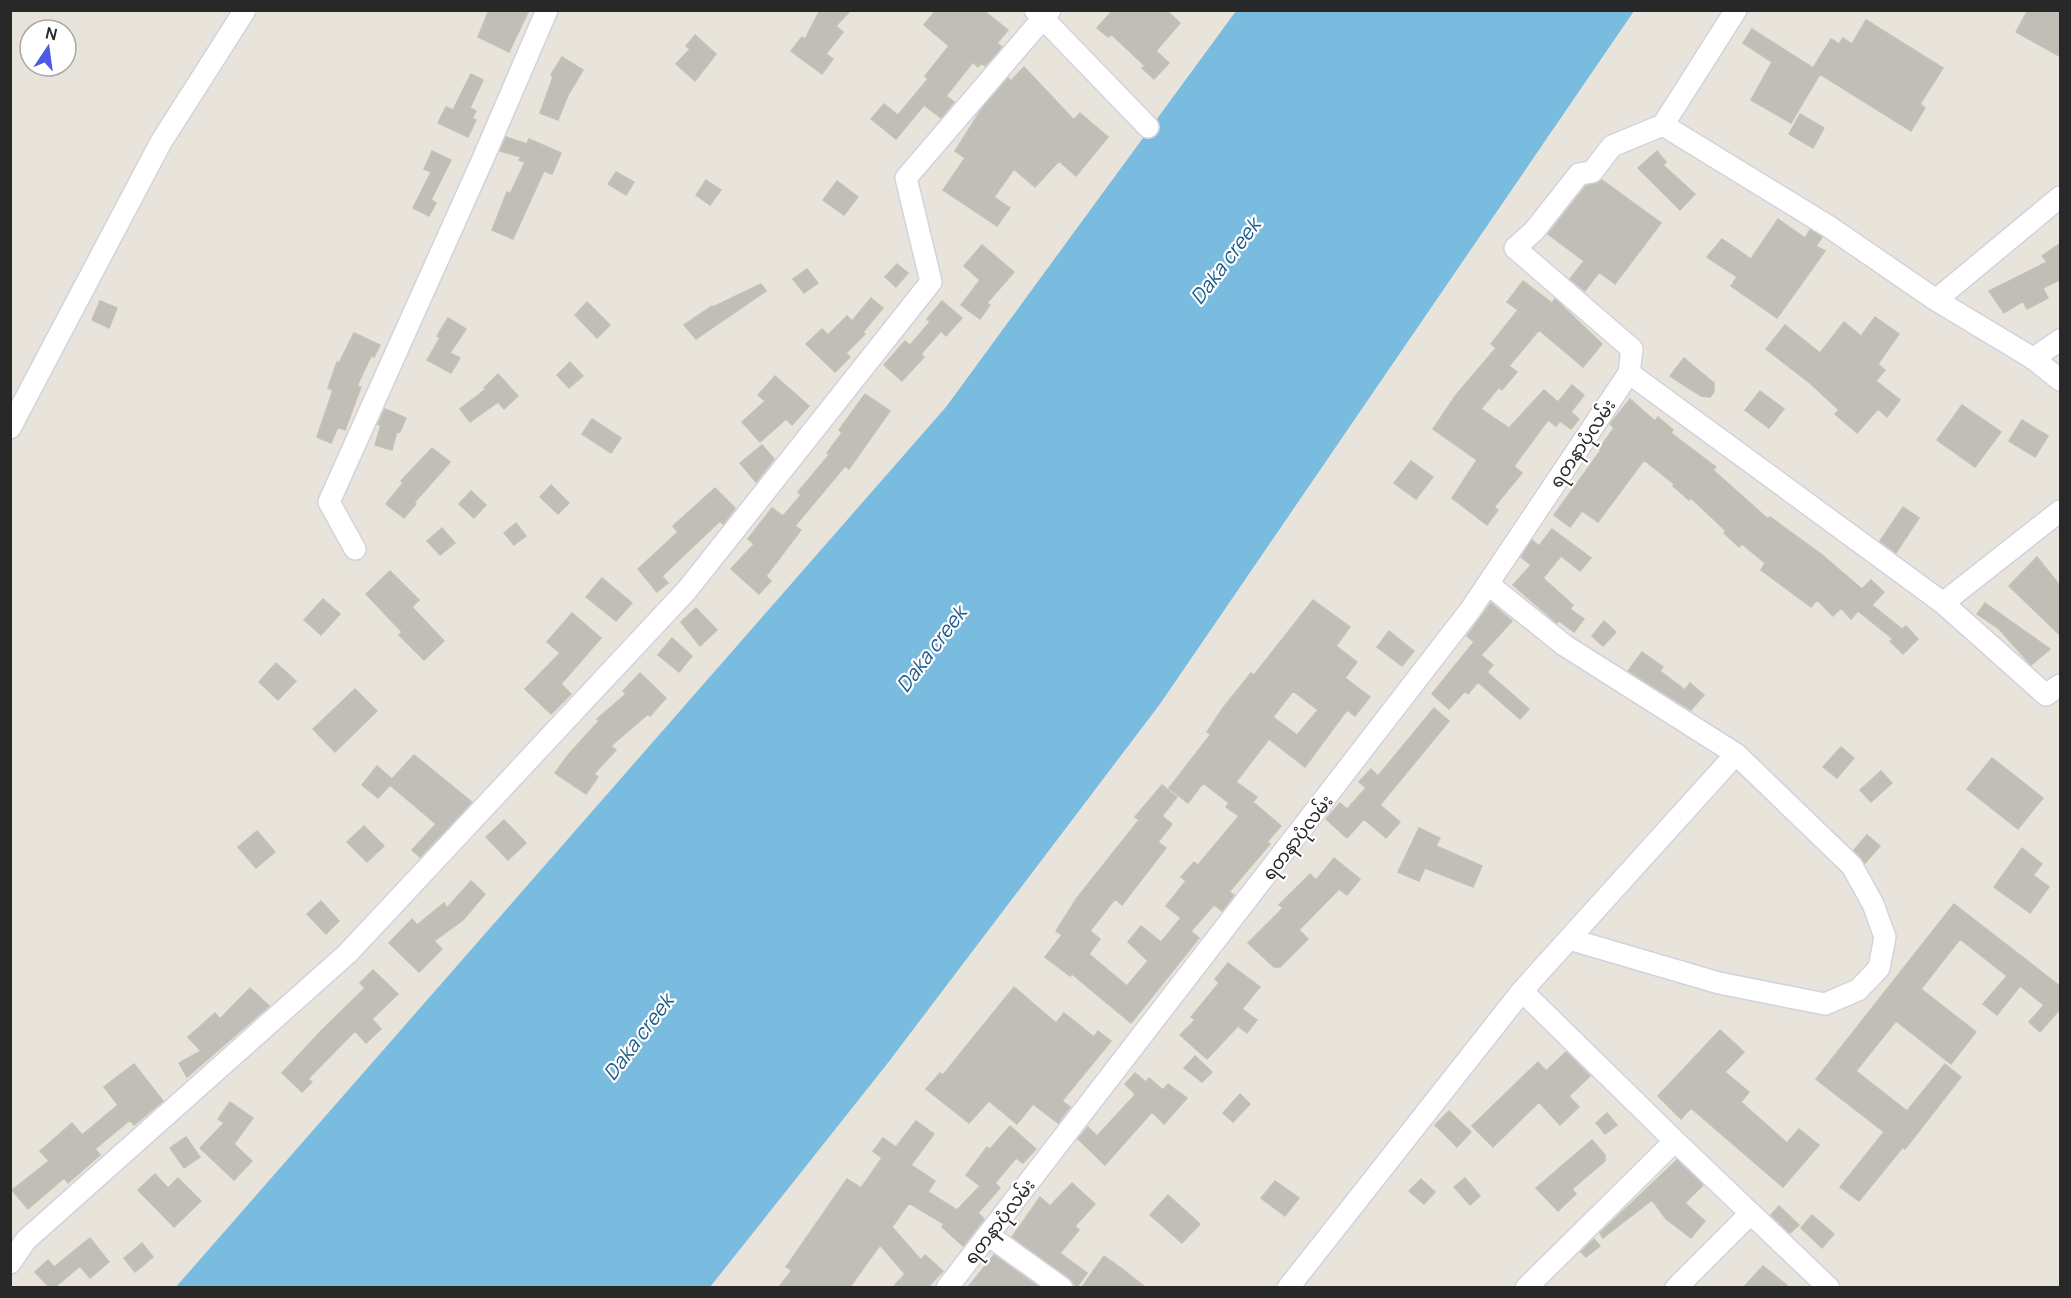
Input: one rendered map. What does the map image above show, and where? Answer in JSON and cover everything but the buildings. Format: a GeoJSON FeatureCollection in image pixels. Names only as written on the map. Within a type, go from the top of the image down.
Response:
{"type":"FeatureCollection","features":[{"type":"Feature","properties":{"kind":"street"},"geometry":{"type":"LineString","coordinates":[[10,428],[161,142],[245,10]]}},
{"type":"Feature","properties":{"kind":"street"},"geometry":{"type":"LineString","coordinates":[[355,549],[328,502],[482,162],[547,10]]}},
{"type":"Feature","properties":{"kind":"street"},"geometry":{"type":"LineString","coordinates":[[1736,10],[1663,125],[1612,146],[1592,172],[1579,174],[1534,231],[1515,248],[1632,349],[1629,373],[1942,603],[2046,695],[2061,685]]}},
{"type":"Feature","properties":{"kind":"street"},"geometry":{"type":"LineString","coordinates":[[10,1263],[26,1240],[348,953],[687,590],[931,282],[906,178],[1043,13],[1149,127]]}},
{"type":"Feature","properties":{"kind":"street"},"geometry":{"type":"LineString","coordinates":[[1663,125],[1828,226],[1936,300],[2033,358],[2061,380]]}},
{"type":"Feature","properties":{"kind":"street"},"geometry":{"type":"LineString","coordinates":[[1936,300],[2061,197]]}},
{"type":"Feature","properties":{"kind":"street"},"geometry":{"type":"LineString","coordinates":[[2033,358],[2061,340]]}},
{"type":"Feature","properties":{"kind":"street","name":"ရတနာပုံလမ်း"},"geometry":{"type":"LineString","coordinates":[[947,1287],[1340,781],[1488,584],[1629,373]]}},
{"type":"Feature","properties":{"kind":"street"},"geometry":{"type":"LineString","coordinates":[[1942,603],[2061,510]]}},
{"type":"Feature","properties":{"kind":"street"},"geometry":{"type":"LineString","coordinates":[[1488,584],[1564,645],[1736,753],[1852,866],[1874,904],[1885,937],[1879,968],[1858,990],[1825,1004],[1719,983],[1569,939]]}},
{"type":"Feature","properties":{"kind":"street"},"geometry":{"type":"LineString","coordinates":[[1287,1287],[1522,991],[1736,753]]}},
{"type":"Feature","properties":{"kind":"street"},"geometry":{"type":"LineString","coordinates":[[1522,991],[1674,1141],[1829,1287]]}},
{"type":"Feature","properties":{"kind":"street"},"geometry":{"type":"LineString","coordinates":[[1527,1287],[1674,1141]]}},
{"type":"Feature","properties":{"kind":"street"},"geometry":{"type":"LineString","coordinates":[[1676,1287],[1750,1214]]}},
{"type":"Feature","properties":{"kind":"street"},"geometry":{"type":"LineString","coordinates":[[988,1235],[1062,1287]]}},
{"type":"Feature","properties":{"kind":"water","name":"Daka creek"},"geometry":{"type":"Polygon","coordinates":[[[1236,11],[1634,11],[1160,704],[887,1064],[710,1287],[175,1288],[946,407],[1236,11]]]}}]}
